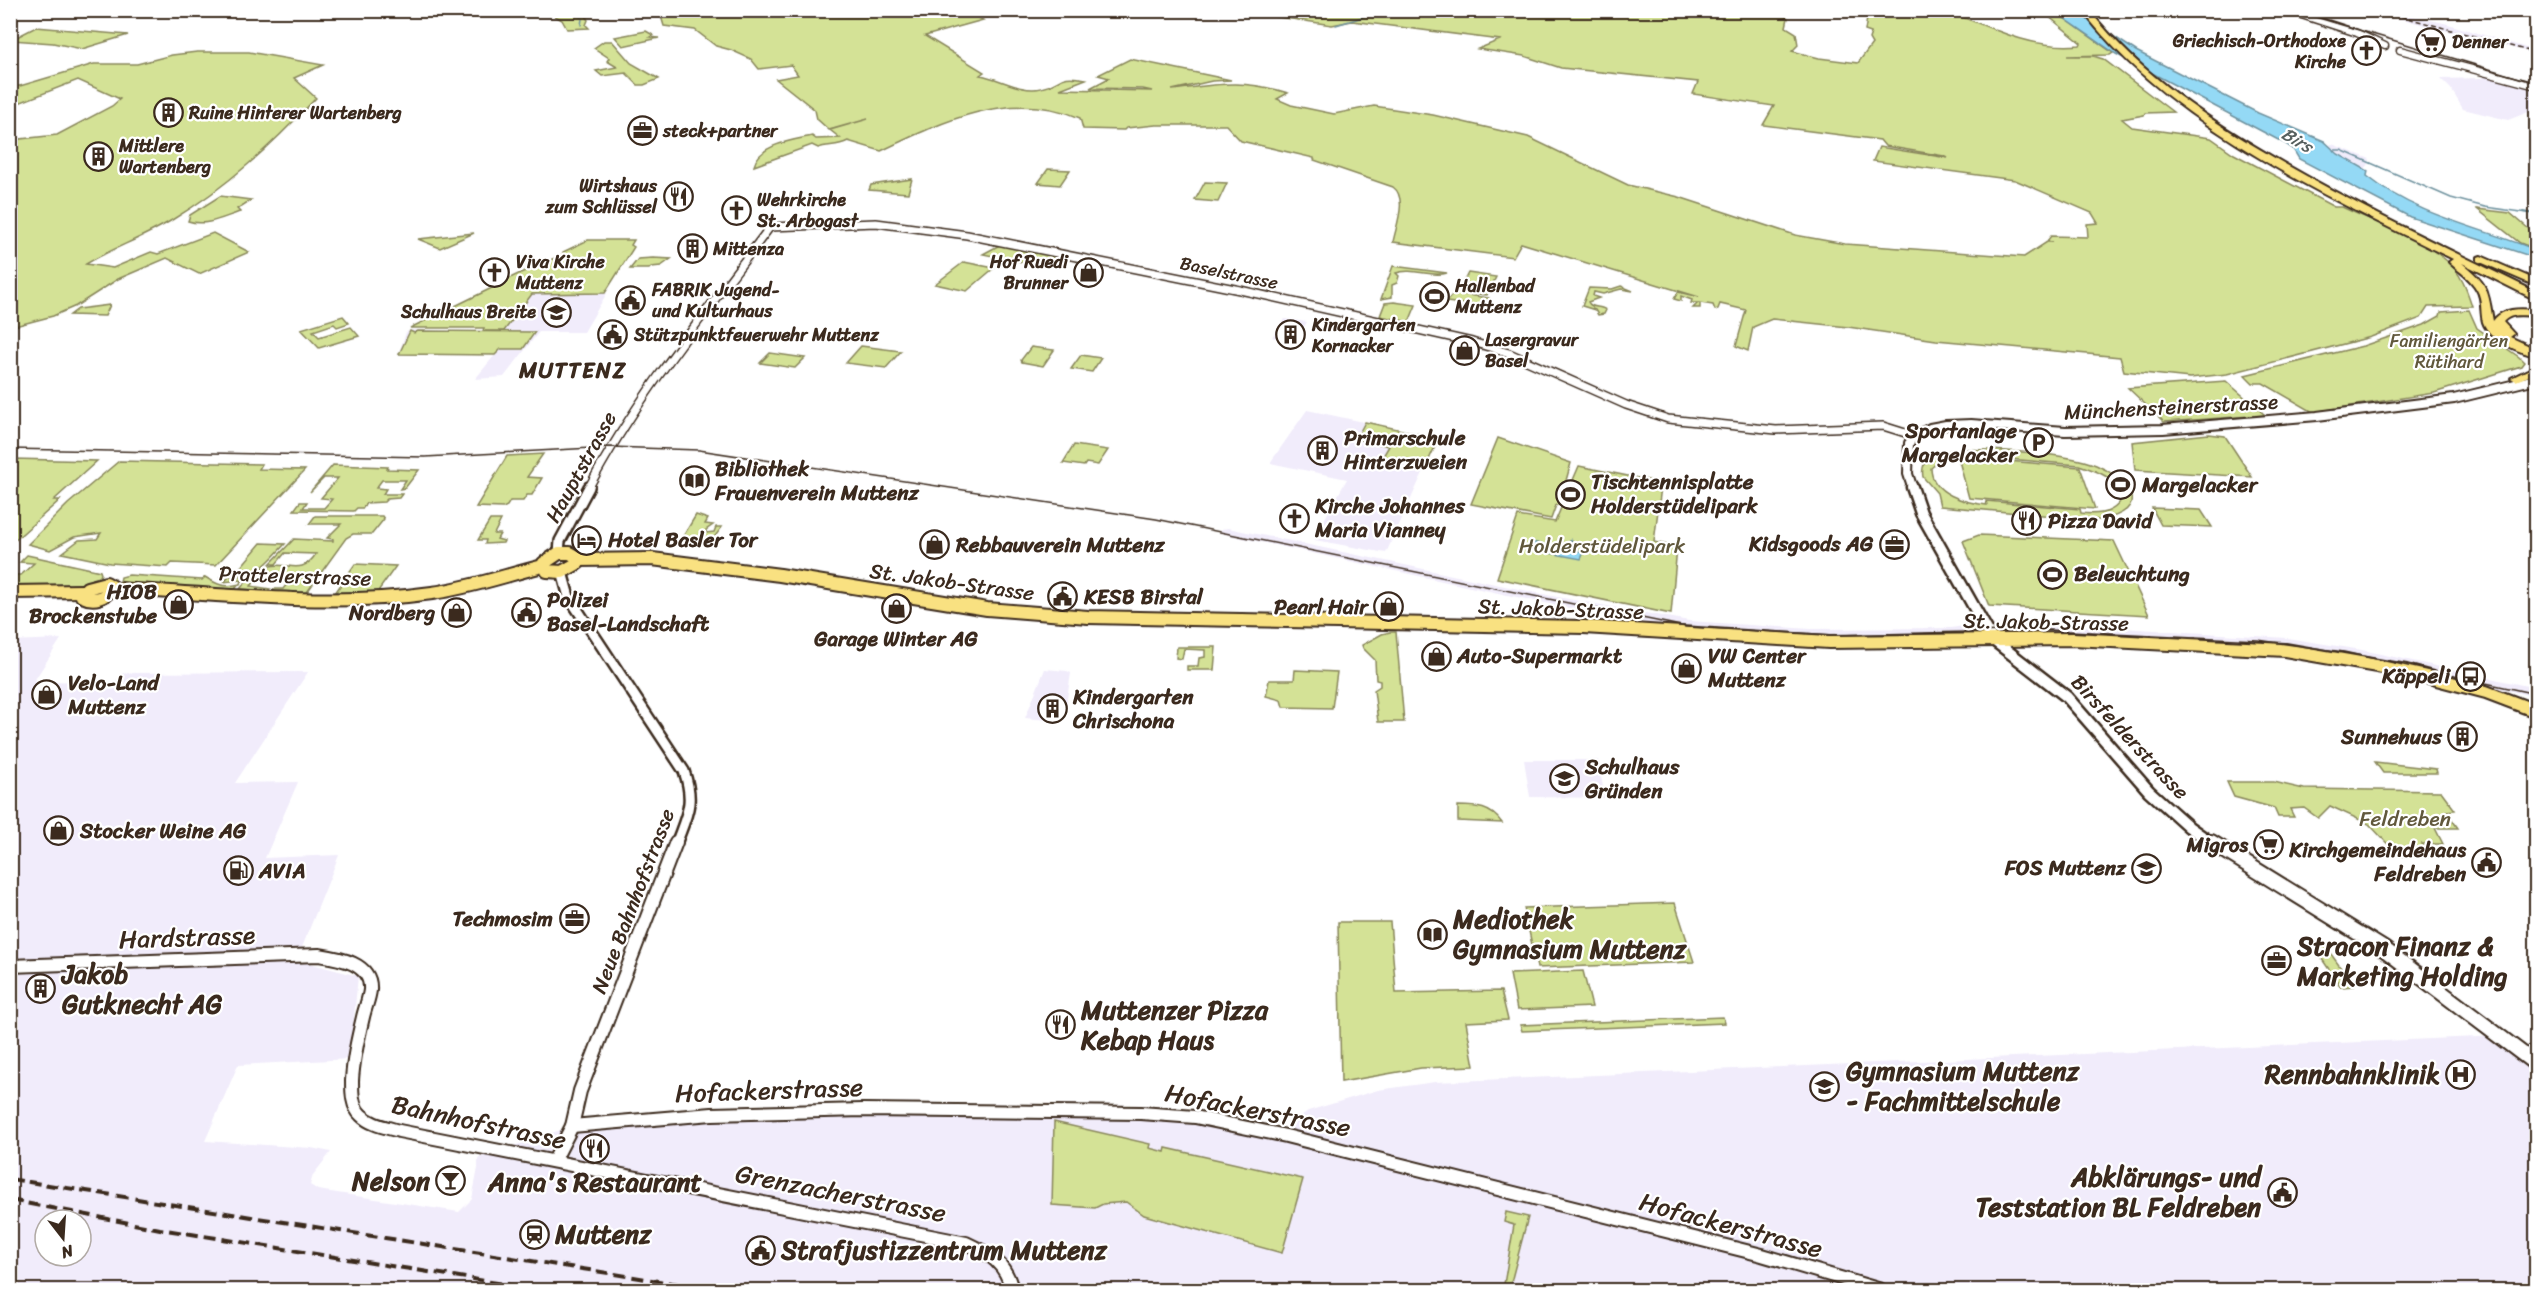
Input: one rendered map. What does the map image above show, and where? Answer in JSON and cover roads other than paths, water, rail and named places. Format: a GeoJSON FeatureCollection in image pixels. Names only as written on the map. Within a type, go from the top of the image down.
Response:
{"type":"FeatureCollection","features":[{"type":"Feature","properties":{"kind":"highway"},"geometry":{"type":"LineString","coordinates":[[2085,10],[2124,56],[2184,104],[2243,143],[2450,259],[2475,278],[2485,296],[2489,325],[2503,338],[2536,350]]}},
{"type":"Feature","properties":{"kind":"highway"},"geometry":{"type":"LineString","coordinates":[[2094,14],[2129,54],[2167,87],[2250,143],[2327,186],[2536,291]]}},
{"type":"Feature","properties":{"kind":"highway"},"geometry":{"type":"LineString","coordinates":[[2327,186],[2536,283]]}},
{"type":"Feature","properties":{"kind":"highway"},"geometry":{"type":"LineString","coordinates":[[2385,222],[2536,296]]}},
{"type":"Feature","properties":{"kind":"highway"},"geometry":{"type":"LineString","coordinates":[[2536,313],[2507,313],[2499,318],[2498,322],[2502,330],[2536,359]]}},
{"type":"Feature","properties":{"kind":"highway"},"geometry":{"type":"LineString","coordinates":[[2516,378],[2536,371]]}},
{"type":"Feature","properties":{"kind":"main road"},"geometry":{"type":"LineString","coordinates":[[2286,10],[2357,33],[2392,50],[2429,56],[2536,86]]}},
{"type":"Feature","properties":{"kind":"main road","name":"Münchensteinerstrasse"},"geometry":{"type":"LineString","coordinates":[[2429,402],[2516,378]]}},
{"type":"Feature","properties":{"kind":"main road","name":"Münchensteinerstrasse"},"geometry":{"type":"LineString","coordinates":[[1915,436],[1934,427],[1960,424],[2065,431],[2172,429],[2316,416],[2429,402],[2482,393],[2536,379]]}},
{"type":"Feature","properties":{"kind":"main road"},"geometry":{"type":"LineString","coordinates":[[1915,436],[1909,443],[1907,455],[1908,474],[1913,495],[1920,513],[1992,639]]}},
{"type":"Feature","properties":{"kind":"main road"},"geometry":{"type":"LineString","coordinates":[[543,566],[551,572],[562,572],[572,568],[579,560],[574,554],[560,553]]}},
{"type":"Feature","properties":{"kind":"main road","name":"Prattelerstrasse"},"geometry":{"type":"LineString","coordinates":[[10,592],[84,591],[84,598],[91,599],[104,596],[113,589],[351,600],[421,595],[457,589],[543,566],[550,557],[560,553]]}},
{"type":"Feature","properties":{"kind":"main road","name":"St. Jakob-Strasse"},"geometry":{"type":"LineString","coordinates":[[579,560],[612,558],[652,560],[780,575],[987,609],[1088,617],[1584,627],[1829,642],[2073,639],[2285,650],[2318,654],[2453,682],[2536,711]]}},
{"type":"Feature","properties":{"kind":"main road","name":"Birsfelderstrasse"},"geometry":{"type":"LineString","coordinates":[[1992,639],[2067,697],[2127,769],[2189,827],[2234,858],[2384,948],[2536,1064]]}},
{"type":"Feature","properties":{"kind":"street","name":"Baselstrasse"},"geometry":{"type":"LineString","coordinates":[[770,227],[859,223],[896,225],[967,235],[1240,290],[1425,330],[1495,348],[1626,405],[1668,419],[1776,430],[1883,426],[1915,436]]}},
{"type":"Feature","properties":{"kind":"street","name":"Hauptstrasse"},"geometry":{"type":"LineString","coordinates":[[560,553],[560,541],[614,440],[650,387],[770,227]]}},
{"type":"Feature","properties":{"kind":"street","name":"Neue Bahnhofstrasse"},"geometry":{"type":"LineString","coordinates":[[554,1161],[572,1126],[580,1091],[689,809],[691,791],[684,771],[574,606],[562,579],[562,572]]}},
{"type":"Feature","properties":{"kind":"street","name":"Hardstrasse"},"geometry":{"type":"LineString","coordinates":[[10,966],[319,955],[337,957],[363,967]]}},
{"type":"Feature","properties":{"kind":"street","name":"Bahnhofstrasse"},"geometry":{"type":"LineString","coordinates":[[363,967],[369,978],[370,989],[352,1078],[354,1102],[358,1112],[370,1121],[399,1131],[671,1183]]}},
{"type":"Feature","properties":{"kind":"street","name":"Hofackerstrasse"},"geometry":{"type":"LineString","coordinates":[[572,1126],[712,1114],[863,1110],[1141,1113],[1195,1118],[1298,1139],[1762,1256],[1881,1290]]}},
{"type":"Feature","properties":{"kind":"street","name":"Grenzacherstrasse"},"geometry":{"type":"LineString","coordinates":[[671,1183],[966,1243],[994,1255],[1010,1276],[1012,1290]]}},
{"type":"Feature","properties":{"kind":"water","name":"Birs"},"geometry":{"type":"Polygon","coordinates":[[[2054,11],[2075,11],[2136,51],[2258,113],[2324,141],[2338,154],[2368,171],[2367,176],[2386,190],[2406,201],[2427,211],[2536,250],[2536,258],[2410,217],[2299,159],[2293,149],[2284,143],[2116,54],[2054,11]]]}},
{"type":"Feature","properties":{"kind":"water"},"geometry":{"type":"Polygon","coordinates":[[[1531,542],[1584,552],[1581,559],[1528,549],[1531,542]]]}},
{"type":"Feature","properties":{"kind":"waterway"},"geometry":{"type":"LineString","coordinates":[[578,10],[576,14],[581,17]]}},
{"type":"Feature","properties":{"kind":"waterway"},"geometry":{"type":"LineString","coordinates":[[1336,25],[1386,10]]}},
{"type":"Feature","properties":{"kind":"waterway"},"geometry":{"type":"LineString","coordinates":[[1893,10],[1921,13]]}},
{"type":"Feature","properties":{"kind":"waterway"},"geometry":{"type":"LineString","coordinates":[[1933,15],[2060,13]]}},
{"type":"Feature","properties":{"kind":"waterway"},"geometry":{"type":"LineString","coordinates":[[581,25],[582,19]]}},
{"type":"Feature","properties":{"kind":"waterway"},"geometry":{"type":"LineString","coordinates":[[2333,150],[2341,150],[2451,198],[2485,207],[2535,214]]}},
{"type":"Feature","properties":{"kind":"waterway"},"geometry":{"type":"LineString","coordinates":[[2524,212],[2536,214]]}},
{"type":"Feature","properties":{"kind":"waterway"},"geometry":{"type":"LineString","coordinates":[[1570,550],[1571,540]]}},
{"type":"Feature","properties":{"kind":"tram line"},"geometry":{"type":"LineString","coordinates":[[2292,10],[2536,83]]}},
{"type":"Feature","properties":{"kind":"tram line"},"geometry":{"type":"LineString","coordinates":[[10,449],[425,457],[610,447],[699,450],[1156,519],[1686,627],[1836,635],[2049,630],[2258,640],[2344,652],[2536,694]]}},
{"type":"Feature","properties":{"kind":"railway"},"geometry":{"type":"LineString","coordinates":[[2378,10],[2536,53]]}},
{"type":"Feature","properties":{"kind":"railway"},"geometry":{"type":"LineString","coordinates":[[10,1179],[716,1290]]}},
{"type":"Feature","properties":{"kind":"railway"},"geometry":{"type":"LineString","coordinates":[[10,1200],[160,1229],[541,1290]]}},
{"type":"Feature","properties":{"kind":"place","name":"Denner"},"geometry":{"type":"Point","coordinates":[2431,42]}},
{"type":"Feature","properties":{"kind":"place","name":"Griechisch-Orthodoxe Kirche"},"geometry":{"type":"Point","coordinates":[2367,51]}},
{"type":"Feature","properties":{"kind":"place","name":"Ruine Hinterer Wartenberg"},"geometry":{"type":"Point","coordinates":[168,113]}},
{"type":"Feature","properties":{"kind":"place","name":"steck+partner"},"geometry":{"type":"Point","coordinates":[642,131]}},
{"type":"Feature","properties":{"kind":"place","name":"Mittlere Wartenberg"},"geometry":{"type":"Point","coordinates":[98,156]}},
{"type":"Feature","properties":{"kind":"place","name":"Wirtshaus zum Schlüssel"},"geometry":{"type":"Point","coordinates":[678,196]}},
{"type":"Feature","properties":{"kind":"place","name":"Wehrkirche St. Arbogast"},"geometry":{"type":"Point","coordinates":[736,210]}},
{"type":"Feature","properties":{"kind":"place","name":"Mittenza"},"geometry":{"type":"Point","coordinates":[692,249]}},
{"type":"Feature","properties":{"kind":"place","name":"Viva Kirche Muttenz"},"geometry":{"type":"Point","coordinates":[495,272]}},
{"type":"Feature","properties":{"kind":"place","name":"Hof Ruedi Brunner"},"geometry":{"type":"Point","coordinates":[1089,272]}},
{"type":"Feature","properties":{"kind":"place","name":"Hallenbad Muttenz"},"geometry":{"type":"Point","coordinates":[1434,296]}},
{"type":"Feature","properties":{"kind":"place","name":"FABRIK Jugend- und Kulturhaus"},"geometry":{"type":"Point","coordinates":[631,300]}},
{"type":"Feature","properties":{"kind":"place","name":"Schulhaus Breite"},"geometry":{"type":"Point","coordinates":[557,312]}},
{"type":"Feature","properties":{"kind":"place","name":"Stützpunktfeuerwehr Muttenz"},"geometry":{"type":"Point","coordinates":[613,335]}},
{"type":"Feature","properties":{"kind":"place","name":"Kindergarten Kornacker"},"geometry":{"type":"Point","coordinates":[1291,335]}},
{"type":"Feature","properties":{"kind":"place","name":"Lasergravur Basel"},"geometry":{"type":"Point","coordinates":[1464,350]}},
{"type":"Feature","properties":{"kind":"place","name":"Sportanlage Margelacker"},"geometry":{"type":"Point","coordinates":[2038,443]}},
{"type":"Feature","properties":{"kind":"place","name":"Primarschule Hinterzweien"},"geometry":{"type":"Point","coordinates":[1323,450]}},
{"type":"Feature","properties":{"kind":"place","name":"Bibliothek Frauenverein Muttenz"},"geometry":{"type":"Point","coordinates":[694,481]}},
{"type":"Feature","properties":{"kind":"place","name":"Margelacker"},"geometry":{"type":"Point","coordinates":[2121,485]}},
{"type":"Feature","properties":{"kind":"place","name":"Tischtennisplatte Holderstüdelipark"},"geometry":{"type":"Point","coordinates":[1570,494]}},
{"type":"Feature","properties":{"kind":"place","name":"Kirche Johannes Maria Vianney"},"geometry":{"type":"Point","coordinates":[1294,518]}},
{"type":"Feature","properties":{"kind":"place","name":"Pizza David"},"geometry":{"type":"Point","coordinates":[2027,521]}},
{"type":"Feature","properties":{"kind":"place","name":"Hotel Basler Tor"},"geometry":{"type":"Point","coordinates":[587,540]}},
{"type":"Feature","properties":{"kind":"place","name":"Kidsgoods AG"},"geometry":{"type":"Point","coordinates":[1894,544]}},
{"type":"Feature","properties":{"kind":"place","name":"Rebbauverein Muttenz"},"geometry":{"type":"Point","coordinates":[935,545]}},
{"type":"Feature","properties":{"kind":"place","name":"Beleuchtung"},"geometry":{"type":"Point","coordinates":[2053,574]}},
{"type":"Feature","properties":{"kind":"place","name":"KESB Birstal"},"geometry":{"type":"Point","coordinates":[1063,597]}},
{"type":"Feature","properties":{"kind":"place","name":"HIOB Brockenstube"},"geometry":{"type":"Point","coordinates":[178,604]}},
{"type":"Feature","properties":{"kind":"place","name":"Pearl Hair"},"geometry":{"type":"Point","coordinates":[1389,607]}},
{"type":"Feature","properties":{"kind":"place","name":"Garage Winter AG"},"geometry":{"type":"Point","coordinates":[896,608]}},
{"type":"Feature","properties":{"kind":"place","name":"Polizei Basel-Landschaft"},"geometry":{"type":"Point","coordinates":[526,612]}},
{"type":"Feature","properties":{"kind":"place","name":"Nordberg"},"geometry":{"type":"Point","coordinates":[456,613]}},
{"type":"Feature","properties":{"kind":"place","name":"Auto-Supermarkt"},"geometry":{"type":"Point","coordinates":[1436,656]}},
{"type":"Feature","properties":{"kind":"place","name":"VW Center Muttenz"},"geometry":{"type":"Point","coordinates":[1687,668]}},
{"type":"Feature","properties":{"kind":"place","name":"Käppeli"},"geometry":{"type":"Point","coordinates":[2471,676]}},
{"type":"Feature","properties":{"kind":"place","name":"Velo-Land Muttenz"},"geometry":{"type":"Point","coordinates":[47,695]}},
{"type":"Feature","properties":{"kind":"place","name":"Kindergarten Chrischona"},"geometry":{"type":"Point","coordinates":[1052,709]}},
{"type":"Feature","properties":{"kind":"place","name":"Sunnehuus"},"geometry":{"type":"Point","coordinates":[2463,737]}},
{"type":"Feature","properties":{"kind":"place","name":"Schulhaus Gründen"},"geometry":{"type":"Point","coordinates":[1564,779]}},
{"type":"Feature","properties":{"kind":"place","name":"Stocker Weine AG"},"geometry":{"type":"Point","coordinates":[59,831]}},
{"type":"Feature","properties":{"kind":"place","name":"Migros"},"geometry":{"type":"Point","coordinates":[2269,845]}},
{"type":"Feature","properties":{"kind":"place","name":"Kirchgemeindehaus Feldreben"},"geometry":{"type":"Point","coordinates":[2487,862]}},
{"type":"Feature","properties":{"kind":"place","name":"FOS Muttenz"},"geometry":{"type":"Point","coordinates":[2147,868]}},
{"type":"Feature","properties":{"kind":"place","name":"AVIA"},"geometry":{"type":"Point","coordinates":[238,871]}},
{"type":"Feature","properties":{"kind":"place","name":"Techmosim"},"geometry":{"type":"Point","coordinates":[574,919]}},
{"type":"Feature","properties":{"kind":"place","name":"Mediothek Gymnasium Muttenz"},"geometry":{"type":"Point","coordinates":[1432,934]}},
{"type":"Feature","properties":{"kind":"place","name":"Stracon Finanz & Marketing Holding"},"geometry":{"type":"Point","coordinates":[2276,961]}},
{"type":"Feature","properties":{"kind":"place","name":"Jakob Gutknecht AG"},"geometry":{"type":"Point","coordinates":[41,989]}},
{"type":"Feature","properties":{"kind":"place","name":"Muttenzer Pizza Kebap Haus"},"geometry":{"type":"Point","coordinates":[1060,1025]}},
{"type":"Feature","properties":{"kind":"place","name":"Rennbahnklinik"},"geometry":{"type":"Point","coordinates":[2461,1074]}},
{"type":"Feature","properties":{"kind":"place","name":"Gymnasium Muttenz - Fachmittelschule"},"geometry":{"type":"Point","coordinates":[1825,1086]}},
{"type":"Feature","properties":{"kind":"place","name":"Anna's Restaurant"},"geometry":{"type":"Point","coordinates":[595,1148]}},
{"type":"Feature","properties":{"kind":"place","name":"Nelson"},"geometry":{"type":"Point","coordinates":[451,1181]}},
{"type":"Feature","properties":{"kind":"place","name":"Abklärungs- und Teststation BL Feldreben"},"geometry":{"type":"Point","coordinates":[2282,1192]}},
{"type":"Feature","properties":{"kind":"place","name":"Muttenz"},"geometry":{"type":"Point","coordinates":[534,1234]}},
{"type":"Feature","properties":{"kind":"place","name":"Strafjustizzentrum Muttenz"},"geometry":{"type":"Point","coordinates":[760,1250]}},
{"type":"Feature","properties":{"kind":"district","name":"MUTTENZ"},"geometry":{"type":"Point","coordinates":[573,370]}},
{"type":"Feature","properties":{"kind":"park label","name":"Familiengärten Rütihard"},"geometry":{"type":"Point","coordinates":[2449,351]}},
{"type":"Feature","properties":{"kind":"park label","name":"Holderstüdelipark"},"geometry":{"type":"Point","coordinates":[1602,546]}},
{"type":"Feature","properties":{"kind":"park label","name":"Feldreben"},"geometry":{"type":"Point","coordinates":[2405,819]}}]}
